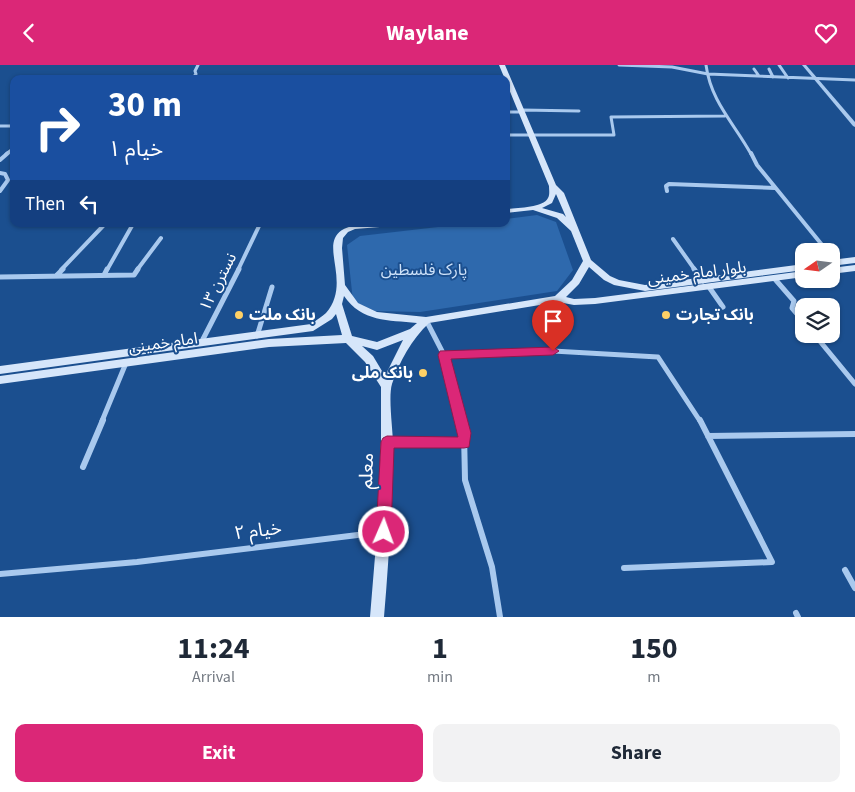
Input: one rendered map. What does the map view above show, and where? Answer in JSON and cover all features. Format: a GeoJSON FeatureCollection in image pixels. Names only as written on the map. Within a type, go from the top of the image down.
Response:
{"type":"FeatureCollection","features":[{"type":"Feature","properties":{"kind":"main road"},"geometry":{"type":"LineString","coordinates":[[510,83],[553,186],[560,193],[587,261],[582,274],[573,287],[558,299]]}},
{"type":"Feature","properties":{"kind":"main road"},"geometry":{"type":"LineString","coordinates":[[510,211],[533,208],[551,201],[553,186]]}},
{"type":"Feature","properties":{"kind":"main road"},"geometry":{"type":"LineString","coordinates":[[533,208],[560,217],[576,231]]}},
{"type":"Feature","properties":{"kind":"main road"},"geometry":{"type":"LineString","coordinates":[[363,227],[347,229],[339,235],[336,242],[342,287],[337,303],[348,339],[369,359],[386,387]]}},
{"type":"Feature","properties":{"kind":"main road"},"geometry":{"type":"LineString","coordinates":[[840,262],[855,260]]}},
{"type":"Feature","properties":{"kind":"main road","name":"بلوار امام خمینی"},"geometry":{"type":"LineString","coordinates":[[587,261],[607,278],[617,283],[645,288],[795,276]]}},
{"type":"Feature","properties":{"kind":"main road"},"geometry":{"type":"LineString","coordinates":[[840,265],[855,268]]}},
{"type":"Feature","properties":{"kind":"main road","name":"بلوار امام خمینی"},"geometry":{"type":"LineString","coordinates":[[342,287],[355,305],[375,315],[426,320],[558,299],[574,302],[595,301],[795,269]]}},
{"type":"Feature","properties":{"kind":"main road","name":"امام خمینی"},"geometry":{"type":"LineString","coordinates":[[0,371],[313,327],[325,322],[337,303]]}},
{"type":"Feature","properties":{"kind":"main road"},"geometry":{"type":"LineString","coordinates":[[386,387],[399,356],[413,332],[426,320]]}},
{"type":"Feature","properties":{"kind":"main road","name":"امام خمینی"},"geometry":{"type":"LineString","coordinates":[[0,380],[270,343],[348,339],[376,346],[413,332]]}},
{"type":"Feature","properties":{"kind":"main road","name":"معلم"},"geometry":{"type":"LineString","coordinates":[[377,617],[384,532],[387,442],[386,387]]}},
{"type":"Feature","properties":{"kind":"street"},"geometry":{"type":"LineString","coordinates":[[619,65],[675,66],[708,73],[759,77],[855,80]]}},
{"type":"Feature","properties":{"kind":"street"},"geometry":{"type":"LineString","coordinates":[[706,65],[708,80],[725,117],[744,141],[757,165],[774,188],[820,243]]}},
{"type":"Feature","properties":{"kind":"street"},"geometry":{"type":"LineString","coordinates":[[779,65],[788,78]]}},
{"type":"Feature","properties":{"kind":"street"},"geometry":{"type":"LineString","coordinates":[[804,65],[855,125]]}},
{"type":"Feature","properties":{"kind":"street"},"geometry":{"type":"LineString","coordinates":[[754,69],[759,77]]}},
{"type":"Feature","properties":{"kind":"street"},"geometry":{"type":"LineString","coordinates":[[768,69],[774,77]]}},
{"type":"Feature","properties":{"kind":"street"},"geometry":{"type":"LineString","coordinates":[[510,112],[580,111]]}},
{"type":"Feature","properties":{"kind":"street"},"geometry":{"type":"LineString","coordinates":[[510,135],[614,135],[611,117],[725,117]]}},
{"type":"Feature","properties":{"kind":"street"},"geometry":{"type":"LineString","coordinates":[[0,161],[10,151]]}},
{"type":"Feature","properties":{"kind":"street"},"geometry":{"type":"LineString","coordinates":[[0,191],[8,180],[2,173]]}},
{"type":"Feature","properties":{"kind":"street"},"geometry":{"type":"LineString","coordinates":[[667,191],[666,187],[669,185],[774,188]]}},
{"type":"Feature","properties":{"kind":"street"},"geometry":{"type":"LineString","coordinates":[[57,275],[102,227]]}},
{"type":"Feature","properties":{"kind":"street"},"geometry":{"type":"LineString","coordinates":[[104,275],[131,227]]}},
{"type":"Feature","properties":{"kind":"street","name":"نسترن ۱۳"},"geometry":{"type":"LineString","coordinates":[[200,344],[259,227]]}},
{"type":"Feature","properties":{"kind":"street"},"geometry":{"type":"LineString","coordinates":[[0,277],[134,275],[161,238]]}},
{"type":"Feature","properties":{"kind":"street"},"geometry":{"type":"LineString","coordinates":[[673,239],[723,307]]}},
{"type":"Feature","properties":{"kind":"street"},"geometry":{"type":"LineString","coordinates":[[774,278],[794,301],[792,308],[795,312]]}},
{"type":"Feature","properties":{"kind":"street"},"geometry":{"type":"LineString","coordinates":[[257,336],[272,287]]}},
{"type":"Feature","properties":{"kind":"street"},"geometry":{"type":"LineString","coordinates":[[426,320],[444,355],[464,433],[465,480],[492,567],[500,617]]}},
{"type":"Feature","properties":{"kind":"street"},"geometry":{"type":"LineString","coordinates":[[821,343],[855,384]]}},
{"type":"Feature","properties":{"kind":"street"},"geometry":{"type":"LineString","coordinates":[[444,355],[553,351],[658,357],[708,436],[772,562],[624,569]]}},
{"type":"Feature","properties":{"kind":"street"},"geometry":{"type":"LineString","coordinates":[[83,467],[126,363]]}},
{"type":"Feature","properties":{"kind":"street"},"geometry":{"type":"LineString","coordinates":[[708,436],[855,434]]}},
{"type":"Feature","properties":{"kind":"street"},"geometry":{"type":"LineString","coordinates":[[387,442],[464,443]]}},
{"type":"Feature","properties":{"kind":"street","name":"خیام ۲"},"geometry":{"type":"LineString","coordinates":[[0,574],[137,562],[384,532]]}},
{"type":"Feature","properties":{"kind":"street"},"geometry":{"type":"LineString","coordinates":[[845,570],[855,588]]}},
{"type":"Feature","properties":{"kind":"green space","name":"پارک فلسطین"},"geometry":{"type":"Polygon","coordinates":[[[537,215],[556,222],[573,270],[557,291],[420,312],[375,311],[353,301],[347,245],[360,236],[438,227],[510,227],[510,218],[537,215]]]}},
{"type":"Feature","properties":{"kind":"place","name":"بانک ملت"},"geometry":{"type":"Point","coordinates":[239,315]}},
{"type":"Feature","properties":{"kind":"place","name":"بانک تجارت"},"geometry":{"type":"Point","coordinates":[666,315]}},
{"type":"Feature","properties":{"kind":"place","name":"بانک ملی"},"geometry":{"type":"Point","coordinates":[423,373]}},
{"type":"Feature","properties":{"kind":"route"},"geometry":{"type":"LineString","coordinates":[[384,532],[387,442],[464,443],[464,433],[444,355],[553,351]]}}]}
